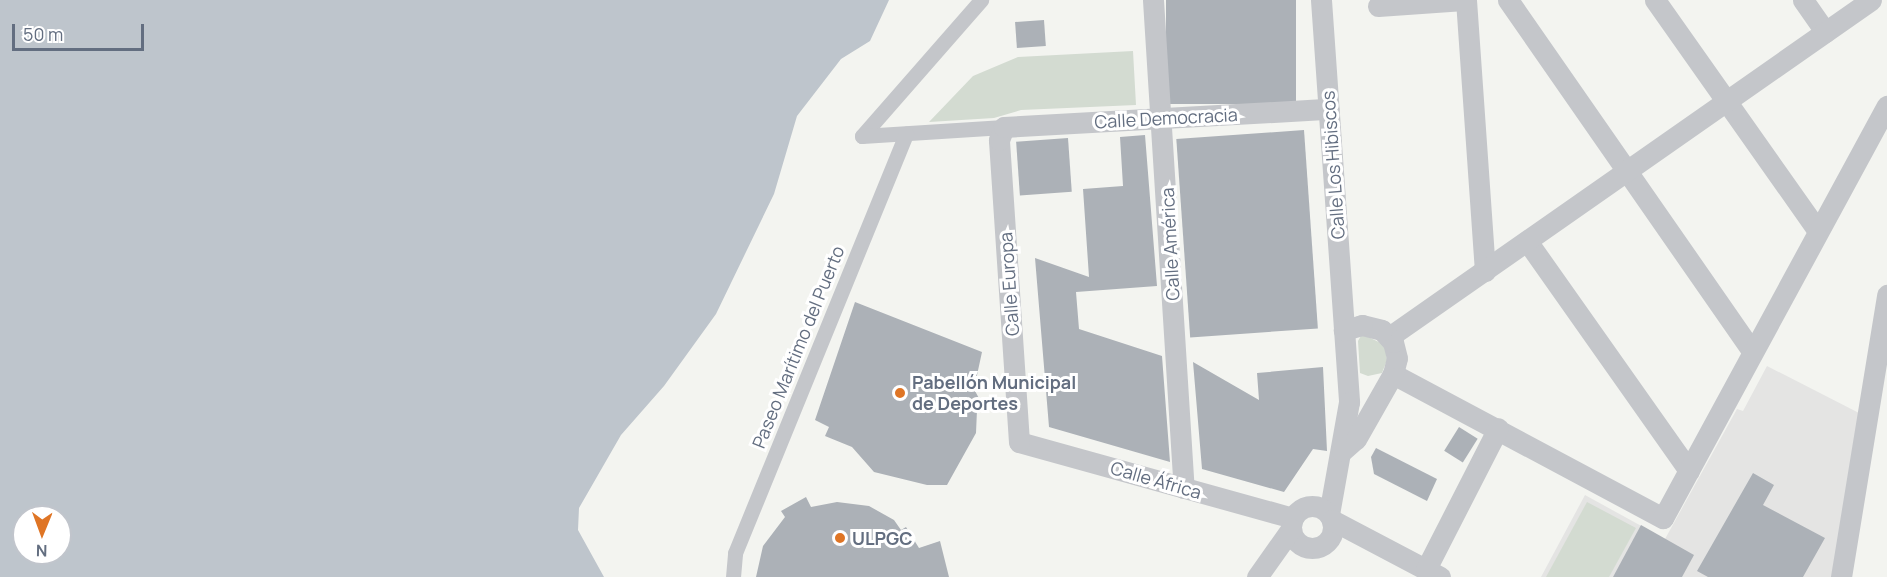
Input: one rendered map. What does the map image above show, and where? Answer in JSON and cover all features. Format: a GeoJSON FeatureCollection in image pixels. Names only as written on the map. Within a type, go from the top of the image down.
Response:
{"type":"FeatureCollection","features":[{"type":"Feature","properties":{"kind":"street"},"geometry":{"type":"LineString","coordinates":[[981,0],[862,136],[1004,127]]}},
{"type":"Feature","properties":{"kind":"street","name":"Calle América"},"geometry":{"type":"LineString","coordinates":[[1153,0],[1184,488]]}},
{"type":"Feature","properties":{"kind":"street","name":"Calle Los Hibiscos"},"geometry":{"type":"LineString","coordinates":[[1322,0],[1349,402],[1331,524]]}},
{"type":"Feature","properties":{"kind":"street"},"geometry":{"type":"LineString","coordinates":[[1378,6],[1465,0],[1485,271]]}},
{"type":"Feature","properties":{"kind":"street"},"geometry":{"type":"LineString","coordinates":[[1508,0],[1752,351]]}},
{"type":"Feature","properties":{"kind":"street"},"geometry":{"type":"LineString","coordinates":[[1655,0],[1817,230]]}},
{"type":"Feature","properties":{"kind":"street"},"geometry":{"type":"LineString","coordinates":[[1803,0],[1825,32]]}},
{"type":"Feature","properties":{"kind":"street"},"geometry":{"type":"LineString","coordinates":[[1344,330],[1381,331],[1485,271],[1871,0]]}},
{"type":"Feature","properties":{"kind":"street"},"geometry":{"type":"LineString","coordinates":[[1394,374],[1663,518],[1817,230],[1887,106]]}},
{"type":"Feature","properties":{"kind":"street","name":"Calle Democracia"},"geometry":{"type":"LineString","coordinates":[[1004,127],[1329,109]]}},
{"type":"Feature","properties":{"kind":"street","name":"Calle Europa"},"geometry":{"type":"LineString","coordinates":[[1004,127],[999,140],[1019,442]]}},
{"type":"Feature","properties":{"kind":"street","name":"Paseo Marítimo del Puerto"},"geometry":{"type":"LineString","coordinates":[[733,577],[735,553],[906,134]]}},
{"type":"Feature","properties":{"kind":"street"},"geometry":{"type":"LineString","coordinates":[[1527,241],[1689,471]]}},
{"type":"Feature","properties":{"kind":"street"},"geometry":{"type":"LineString","coordinates":[[1260,577],[1340,454],[1356,439],[1394,374],[1397,358],[1381,331],[1349,303],[1341,289]]}},
{"type":"Feature","properties":{"kind":"street"},"geometry":{"type":"LineString","coordinates":[[1841,577],[1887,295]]}},
{"type":"Feature","properties":{"kind":"street"},"geometry":{"type":"LineString","coordinates":[[1297,518],[1319,507],[1331,524],[1373,541],[1433,573],[1498,428]]}},
{"type":"Feature","properties":{"kind":"street","name":"Calle África"},"geometry":{"type":"LineString","coordinates":[[1019,442],[1297,518]]}},
{"type":"Feature","properties":{"kind":"street"},"geometry":{"type":"LineString","coordinates":[[1297,518],[1296,541],[1307,548]]}},
{"type":"Feature","properties":{"kind":"street"},"geometry":{"type":"LineString","coordinates":[[1260,577],[1307,548],[1320,546],[1331,524]]}},
{"type":"Feature","properties":{"kind":"shaded area"},"geometry":{"type":"Polygon","coordinates":[[[0,0],[889,0],[870,41],[841,59],[797,116],[774,194],[716,314],[664,386],[621,435],[579,508],[578,530],[604,577],[0,577],[0,0]]]}},
{"type":"Feature","properties":{"kind":"shaded area"},"geometry":{"type":"Polygon","coordinates":[[[1133,51],[1136,105],[1021,110],[994,118],[929,122],[973,76],[1018,57],[1133,51]]]}},
{"type":"Feature","properties":{"kind":"shaded area"},"geometry":{"type":"Polygon","coordinates":[[[1362,334],[1385,345],[1387,360],[1382,373],[1368,376],[1360,373],[1358,341],[1362,334]]]}},
{"type":"Feature","properties":{"kind":"shaded area"},"geometry":{"type":"Polygon","coordinates":[[[1767,366],[1859,413],[1835,577],[1541,577],[1585,495],[1665,539],[1737,409],[1743,411],[1767,366]]]}},
{"type":"Feature","properties":{"kind":"shaded area"},"geometry":{"type":"Polygon","coordinates":[[[1587,502],[1636,528],[1609,577],[1546,577],[1587,502]]]}},
{"type":"Feature","properties":{"kind":"building"},"geometry":{"type":"Polygon","coordinates":[[[1166,0],[1296,0],[1296,104],[1166,104],[1166,0]]]}},
{"type":"Feature","properties":{"kind":"building"},"geometry":{"type":"Polygon","coordinates":[[[1044,20],[1046,46],[1017,48],[1015,22],[1044,20]]]}},
{"type":"Feature","properties":{"kind":"building"},"geometry":{"type":"Polygon","coordinates":[[[1304,130],[1318,329],[1190,337],[1176,139],[1304,130]]]}},
{"type":"Feature","properties":{"kind":"building"},"geometry":{"type":"Polygon","coordinates":[[[1145,135],[1157,286],[1076,292],[1079,329],[1162,356],[1170,462],[1049,427],[1035,258],[1089,277],[1083,189],[1123,186],[1120,137],[1145,135]]]}},
{"type":"Feature","properties":{"kind":"building"},"geometry":{"type":"Polygon","coordinates":[[[1068,138],[1072,192],[1020,195],[1016,142],[1068,138]]]}},
{"type":"Feature","properties":{"kind":"building","name":"Pabellón Municipal de Deportes"},"geometry":{"type":"Polygon","coordinates":[[[855,302],[982,352],[974,389],[982,404],[977,410],[976,433],[947,485],[927,485],[874,472],[852,447],[825,436],[829,427],[815,420],[855,302]]]}},
{"type":"Feature","properties":{"kind":"building"},"geometry":{"type":"Polygon","coordinates":[[[1193,362],[1259,400],[1257,373],[1323,367],[1327,451],[1313,449],[1284,492],[1202,469],[1193,362]]]}},
{"type":"Feature","properties":{"kind":"building"},"geometry":{"type":"Polygon","coordinates":[[[1459,427],[1478,439],[1463,462],[1444,451],[1459,427]]]}},
{"type":"Feature","properties":{"kind":"building"},"geometry":{"type":"Polygon","coordinates":[[[1376,448],[1437,479],[1427,501],[1374,474],[1371,457],[1376,448]]]}},
{"type":"Feature","properties":{"kind":"building"},"geometry":{"type":"Polygon","coordinates":[[[1753,473],[1774,485],[1763,505],[1825,538],[1803,577],[1708,577],[1697,571],[1753,473]]]}},
{"type":"Feature","properties":{"kind":"building","name":"ULPGC"},"geometry":{"type":"Polygon","coordinates":[[[806,497],[811,507],[837,502],[869,506],[894,520],[901,530],[906,527],[919,548],[940,541],[949,577],[756,577],[763,546],[785,517],[781,511],[806,497]]]}},
{"type":"Feature","properties":{"kind":"building"},"geometry":{"type":"Polygon","coordinates":[[[1641,525],[1694,555],[1682,577],[1613,577],[1641,525]]]}},
{"type":"Feature","properties":{"kind":"place","name":"Pabellón Municipal de Deportes"},"geometry":{"type":"Point","coordinates":[900,393]}},
{"type":"Feature","properties":{"kind":"place","name":"ULPGC"},"geometry":{"type":"Point","coordinates":[840,538]}}]}
